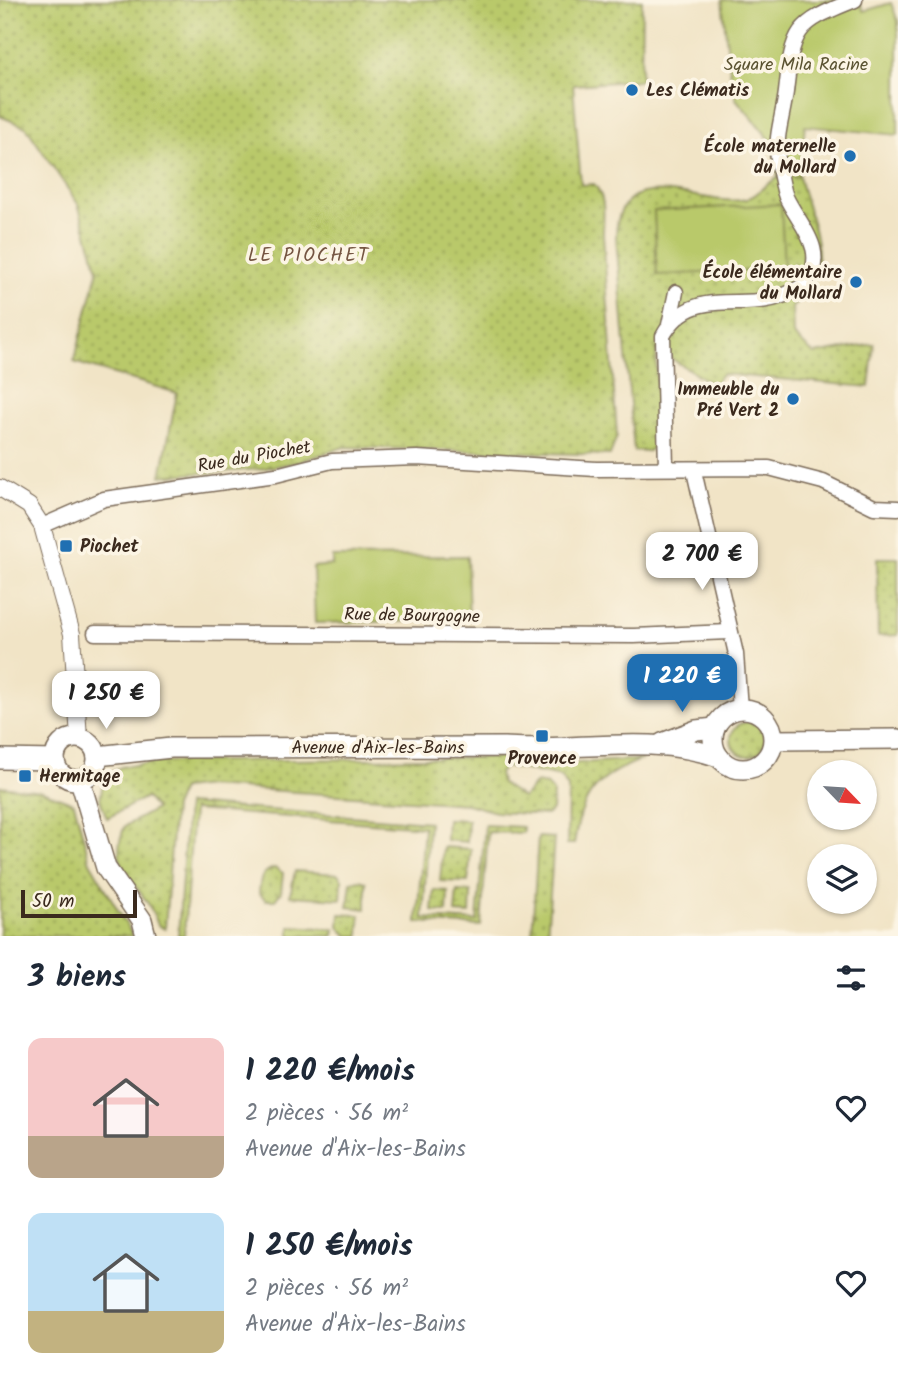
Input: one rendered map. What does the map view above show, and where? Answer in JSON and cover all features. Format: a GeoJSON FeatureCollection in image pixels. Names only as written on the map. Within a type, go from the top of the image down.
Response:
{"type":"FeatureCollection","features":[{"type":"Feature","properties":{"kind":"main road"},"geometry":{"type":"LineString","coordinates":[[740,709],[757,712],[765,718],[774,740],[898,739]]}},
{"type":"Feature","properties":{"kind":"main road","name":"Avenue d'Aix-les-Bains"},"geometry":{"type":"LineString","coordinates":[[660,744],[696,730],[715,728],[728,713],[740,709]]}},
{"type":"Feature","properties":{"kind":"main road"},"geometry":{"type":"LineString","coordinates":[[715,728],[714,748],[719,757]]}},
{"type":"Feature","properties":{"kind":"main road"},"geometry":{"type":"LineString","coordinates":[[79,738],[89,742],[97,757],[92,773],[80,780],[61,774],[55,760],[62,743],[79,738]]}},
{"type":"Feature","properties":{"kind":"main road","name":"Avenue d'Aix-les-Bains"},"geometry":{"type":"LineString","coordinates":[[97,757],[171,748],[491,747],[544,750],[660,744],[719,757],[734,768],[754,768],[769,755],[774,740]]}},
{"type":"Feature","properties":{"kind":"main road"},"geometry":{"type":"LineString","coordinates":[[0,759],[55,760]]}},
{"type":"Feature","properties":{"kind":"main road"},"geometry":{"type":"LineString","coordinates":[[80,780],[106,868],[142,920],[146,936]]}},
{"type":"Feature","properties":{"kind":"street"},"geometry":{"type":"LineString","coordinates":[[666,468],[663,336],[669,325],[683,311],[714,301],[766,302],[804,285],[813,265],[814,249],[809,233],[786,197],[777,146],[790,47],[806,23],[855,0]]}},
{"type":"Feature","properties":{"kind":"street"},"geometry":{"type":"LineString","coordinates":[[669,325],[676,292]]}},
{"type":"Feature","properties":{"kind":"street","name":"Rue du Piochet"},"geometry":{"type":"LineString","coordinates":[[42,526],[104,499],[276,475],[332,461],[417,458],[596,469],[666,468],[694,471],[769,468],[823,482],[874,507],[898,508]]}},
{"type":"Feature","properties":{"kind":"street"},"geometry":{"type":"LineString","coordinates":[[694,471],[736,654],[740,709]]}},
{"type":"Feature","properties":{"kind":"street"},"geometry":{"type":"LineString","coordinates":[[0,488],[30,506],[42,526],[72,634],[79,738]]}},
{"type":"Feature","properties":{"kind":"street","name":"Rue de Bourgogne"},"geometry":{"type":"LineString","coordinates":[[95,633],[634,636],[729,632]]}},
{"type":"Feature","properties":{"kind":"green space"},"geometry":{"type":"Polygon","coordinates":[[[0,0],[642,0],[641,80],[573,85],[581,185],[594,184],[601,195],[603,207],[617,436],[610,455],[344,447],[298,462],[260,469],[161,476],[177,393],[74,362],[98,270],[78,204],[26,127],[0,116],[0,0]]]}},
{"type":"Feature","properties":{"kind":"green space","name":"Square Mila Racine"},"geometry":{"type":"Polygon","coordinates":[[[722,0],[840,0],[859,2],[864,11],[891,3],[898,21],[898,135],[805,126],[799,176],[778,177],[773,143],[736,99],[730,72],[722,0]]]}},
{"type":"Feature","properties":{"kind":"green space"},"geometry":{"type":"Polygon","coordinates":[[[799,176],[814,229],[818,262],[815,278],[806,293],[792,307],[793,335],[814,354],[874,344],[869,387],[722,374],[716,382],[709,382],[656,349],[658,426],[654,446],[649,451],[634,451],[616,237],[620,213],[630,199],[645,193],[663,192],[741,200],[752,197],[780,177],[799,176]]]}},
{"type":"Feature","properties":{"kind":"green space"},"geometry":{"type":"Polygon","coordinates":[[[781,204],[784,269],[657,275],[654,211],[781,204]]]}},
{"type":"Feature","properties":{"kind":"green space"},"geometry":{"type":"Polygon","coordinates":[[[467,556],[469,620],[315,623],[313,567],[332,565],[332,557],[467,556]]]}},
{"type":"Feature","properties":{"kind":"green space"},"geometry":{"type":"Polygon","coordinates":[[[877,558],[898,558],[898,635],[878,636],[877,558]]]}},
{"type":"Feature","properties":{"kind":"green space"},"geometry":{"type":"Polygon","coordinates":[[[748,722],[760,727],[765,739],[760,751],[748,756],[736,751],[731,739],[736,727],[748,722]]]}},
{"type":"Feature","properties":{"kind":"green space"},"geometry":{"type":"Polygon","coordinates":[[[502,757],[547,765],[643,759],[613,773],[594,790],[581,813],[574,844],[567,844],[568,788],[561,777],[506,766],[499,773],[501,783],[523,798],[536,783],[547,785],[553,792],[552,810],[547,815],[496,812],[467,804],[209,786],[182,789],[174,807],[165,929],[158,925],[152,910],[128,877],[119,855],[125,826],[156,809],[146,797],[107,818],[100,800],[104,776],[121,767],[157,762],[502,757]]]}},
{"type":"Feature","properties":{"kind":"green space"},"geometry":{"type":"Polygon","coordinates":[[[0,786],[42,791],[74,803],[90,862],[133,936],[0,936],[0,786]]]}},
{"type":"Feature","properties":{"kind":"green space"},"geometry":{"type":"Polygon","coordinates":[[[187,804],[429,822],[423,918],[477,921],[485,825],[523,827],[523,833],[488,832],[481,926],[417,922],[424,827],[193,810],[184,936],[178,936],[187,804]]]}},
{"type":"Feature","properties":{"kind":"green space"},"geometry":{"type":"Polygon","coordinates":[[[447,819],[468,820],[467,842],[446,840],[447,819]]]}},
{"type":"Feature","properties":{"kind":"green space"},"geometry":{"type":"Polygon","coordinates":[[[538,837],[554,838],[547,936],[532,936],[538,837]]]}},
{"type":"Feature","properties":{"kind":"green space"},"geometry":{"type":"Polygon","coordinates":[[[443,847],[471,849],[468,882],[440,881],[443,847]]]}},
{"type":"Feature","properties":{"kind":"green space"},"geometry":{"type":"Polygon","coordinates":[[[275,868],[283,873],[281,892],[275,900],[266,900],[259,893],[261,880],[267,871],[275,868]]]}},
{"type":"Feature","properties":{"kind":"green space"},"geometry":{"type":"Polygon","coordinates":[[[295,871],[338,874],[342,879],[341,899],[290,896],[295,871]]]}},
{"type":"Feature","properties":{"kind":"green space"},"geometry":{"type":"Polygon","coordinates":[[[351,882],[366,882],[366,909],[348,907],[351,882]]]}},
{"type":"Feature","properties":{"kind":"green space"},"geometry":{"type":"Polygon","coordinates":[[[434,890],[448,891],[447,912],[432,911],[434,890]]]}},
{"type":"Feature","properties":{"kind":"green space"},"geometry":{"type":"Polygon","coordinates":[[[457,891],[471,892],[470,914],[455,913],[457,891]]]}},
{"type":"Feature","properties":{"kind":"green space"},"geometry":{"type":"Polygon","coordinates":[[[340,914],[360,915],[359,936],[348,936],[339,927],[340,914]]]}},
{"type":"Feature","properties":{"kind":"green space"},"geometry":{"type":"Polygon","coordinates":[[[290,926],[334,929],[333,936],[290,936],[290,926]]]}},
{"type":"Feature","properties":{"kind":"place","name":"Les Clématis"},"geometry":{"type":"Point","coordinates":[632,90]}},
{"type":"Feature","properties":{"kind":"place","name":"École maternelle du Mollard"},"geometry":{"type":"Point","coordinates":[850,156]}},
{"type":"Feature","properties":{"kind":"place","name":"École élémentaire du Mollard"},"geometry":{"type":"Point","coordinates":[856,282]}},
{"type":"Feature","properties":{"kind":"place","name":"Immeuble du Pré Vert 2"},"geometry":{"type":"Point","coordinates":[793,399]}},
{"type":"Feature","properties":{"kind":"place","name":"Piochet"},"geometry":{"type":"Point","coordinates":[66,546]}},
{"type":"Feature","properties":{"kind":"place","name":"Provence"},"geometry":{"type":"Point","coordinates":[542,736]}},
{"type":"Feature","properties":{"kind":"place","name":"Hermitage"},"geometry":{"type":"Point","coordinates":[25,776]}},
{"type":"Feature","properties":{"kind":"district","name":"LE PIOCHET"},"geometry":{"type":"Point","coordinates":[309,254]}}]}
